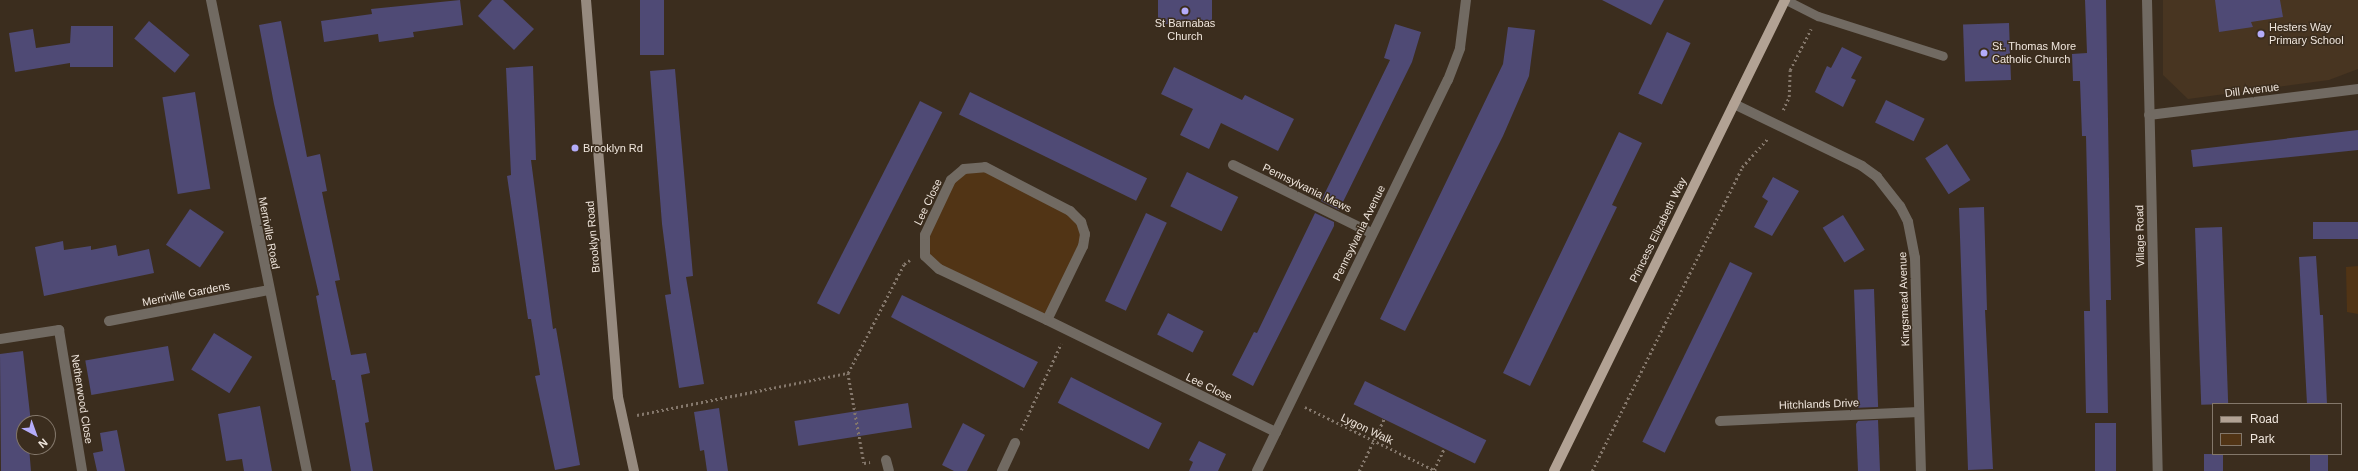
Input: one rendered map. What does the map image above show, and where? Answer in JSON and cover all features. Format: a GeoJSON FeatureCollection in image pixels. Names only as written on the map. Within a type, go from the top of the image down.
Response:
{"type":"FeatureCollection","features":[{"type":"Feature","properties":{"kind":"main road","name":"Princess Elizabeth Way"},"geometry":{"type":"LineString","coordinates":[[1554,471],[1785,0]]}},
{"type":"Feature","properties":{"kind":"street","name":"Merriville Road"},"geometry":{"type":"LineString","coordinates":[[211,0],[268,290],[307,471]]}},
{"type":"Feature","properties":{"kind":"street","name":"Brooklyn Road"},"geometry":{"type":"LineString","coordinates":[[586,0],[617,389],[634,471]]}},
{"type":"Feature","properties":{"kind":"street","name":"Pennsylvania Avenue"},"geometry":{"type":"LineString","coordinates":[[1257,471],[1292,401],[1371,233],[1455,64],[1463,31],[1466,0]]}},
{"type":"Feature","properties":{"kind":"street","name":"Village Road"},"geometry":{"type":"LineString","coordinates":[[2146,0],[2158,471]]}},
{"type":"Feature","properties":{"kind":"street","name":"Dill Avenue"},"geometry":{"type":"LineString","coordinates":[[2149,115],[2358,89]]}},
{"type":"Feature","properties":{"kind":"street","name":"Kingsmead Avenue"},"geometry":{"type":"LineString","coordinates":[[1734,104],[1862,166],[1877,177],[1900,206],[1908,222],[1915,258],[1921,471]]}},
{"type":"Feature","properties":{"kind":"street","name":"Pennsylvania Mews"},"geometry":{"type":"LineString","coordinates":[[1232,165],[1371,233]]}},
{"type":"Feature","properties":{"kind":"street","name":"Lee Close"},"geometry":{"type":"LineString","coordinates":[[1047,320],[1084,240],[1081,222],[1070,210],[985,167],[971,167],[964,169],[951,180],[925,235],[923,250],[929,262],[939,269],[1276,432]]}},
{"type":"Feature","properties":{"kind":"street","name":"Merriville Gardens"},"geometry":{"type":"LineString","coordinates":[[109,321],[268,290]]}},
{"type":"Feature","properties":{"kind":"street","name":"Netherwood Close"},"geometry":{"type":"LineString","coordinates":[[0,339],[59,330],[82,471]]}},
{"type":"Feature","properties":{"kind":"street","name":"Hitchlands Drive"},"geometry":{"type":"LineString","coordinates":[[1720,421],[1919,412]]}},
{"type":"Feature","properties":{"kind":"street"},"geometry":{"type":"LineString","coordinates":[[1002,471],[1015,443]]}},
{"type":"Feature","properties":{"kind":"street"},"geometry":{"type":"LineString","coordinates":[[886,460],[889,471]]}},
{"type":"Feature","properties":{"kind":"lane"},"geometry":{"type":"LineString","coordinates":[[1785,0],[1818,16],[1943,56]]}},
{"type":"Feature","properties":{"kind":"path"},"geometry":{"type":"LineString","coordinates":[[1592,471],[1742,167],[1767,140],[1776,124],[1789,97],[1790,70],[1818,16]]}},
{"type":"Feature","properties":{"kind":"path"},"geometry":{"type":"LineString","coordinates":[[886,460],[864,464],[848,373],[904,264],[923,250]]}},
{"type":"Feature","properties":{"kind":"path"},"geometry":{"type":"LineString","coordinates":[[1015,443],[1067,331]]}},
{"type":"Feature","properties":{"kind":"path"},"geometry":{"type":"LineString","coordinates":[[623,417],[848,373]]}},
{"type":"Feature","properties":{"kind":"path","name":"Lygon Walk"},"geometry":{"type":"LineString","coordinates":[[1292,401],[1434,471]]}},
{"type":"Feature","properties":{"kind":"path"},"geometry":{"type":"LineString","coordinates":[[1359,471],[1384,420]]}},
{"type":"Feature","properties":{"kind":"path"},"geometry":{"type":"LineString","coordinates":[[1434,471],[1444,449]]}},
{"type":"Feature","properties":{"kind":"shaded area","name":"Hesters Way Primary School"},"geometry":{"type":"Polygon","coordinates":[[[2163,0],[2358,0],[2358,69],[2329,80],[2188,99],[2163,75],[2163,0]]]}},
{"type":"Feature","properties":{"kind":"green space"},"geometry":{"type":"Polygon","coordinates":[[[978,166],[1070,211],[1085,234],[1047,320],[933,266],[925,235],[951,180],[978,166]]]}},
{"type":"Feature","properties":{"kind":"green space"},"geometry":{"type":"Polygon","coordinates":[[[2358,266],[2358,314],[2347,312],[2346,267],[2358,266]]]}},
{"type":"Feature","properties":{"kind":"building"},"geometry":{"type":"Polygon","coordinates":[[[460,0],[463,25],[413,32],[414,37],[379,42],[378,34],[324,42],[321,21],[372,14],[371,9],[460,0]]]}},
{"type":"Feature","properties":{"kind":"building"},"geometry":{"type":"Polygon","coordinates":[[[492,0],[503,0],[534,29],[514,50],[478,16],[492,0]]]}},
{"type":"Feature","properties":{"kind":"building"},"geometry":{"type":"Polygon","coordinates":[[[640,0],[664,0],[664,55],[640,55],[640,0]]]}},
{"type":"Feature","properties":{"kind":"building","name":"St Barnabas Church"},"geometry":{"type":"Polygon","coordinates":[[[1158,0],[1212,0],[1212,24],[1158,24],[1158,0]]]}},
{"type":"Feature","properties":{"kind":"building"},"geometry":{"type":"Polygon","coordinates":[[[1602,0],[1664,0],[1651,25],[1602,0]]]}},
{"type":"Feature","properties":{"kind":"building"},"geometry":{"type":"Polygon","coordinates":[[[2085,0],[2106,0],[2111,300],[2106,300],[2108,413],[2086,413],[2084,311],[2090,311],[2086,136],[2082,136],[2080,81],[2073,81],[2072,54],[2087,53],[2085,0]]]}},
{"type":"Feature","properties":{"kind":"building"},"geometry":{"type":"Polygon","coordinates":[[[2215,0],[2280,0],[2283,17],[2251,22],[2253,27],[2219,32],[2215,0]]]}},
{"type":"Feature","properties":{"kind":"building"},"geometry":{"type":"Polygon","coordinates":[[[149,21],[190,55],[175,73],[134,39],[149,21]]]}},
{"type":"Feature","properties":{"kind":"building"},"geometry":{"type":"Polygon","coordinates":[[[281,21],[307,157],[320,154],[327,191],[322,192],[340,280],[335,281],[351,355],[366,353],[370,373],[361,375],[369,422],[365,423],[373,471],[351,471],[335,380],[332,380],[316,296],[319,295],[274,104],[259,25],[281,21]]]}},
{"type":"Feature","properties":{"kind":"building"},"geometry":{"type":"Polygon","coordinates":[[[2009,23],[2011,80],[1965,82],[1963,25],[2009,23]]]}},
{"type":"Feature","properties":{"kind":"building"},"geometry":{"type":"Polygon","coordinates":[[[1395,24],[1421,32],[1412,62],[1339,210],[1321,201],[1390,60],[1384,58],[1395,24]]]}},
{"type":"Feature","properties":{"kind":"building"},"geometry":{"type":"Polygon","coordinates":[[[71,26],[113,26],[113,67],[70,67],[70,63],[15,72],[9,33],[33,29],[36,48],[70,43],[71,26]]]}},
{"type":"Feature","properties":{"kind":"building"},"geometry":{"type":"Polygon","coordinates":[[[1508,27],[1535,30],[1529,76],[1503,136],[1405,331],[1380,319],[1503,64],[1508,27]]]}},
{"type":"Feature","properties":{"kind":"building"},"geometry":{"type":"Polygon","coordinates":[[[1667,32],[1691,43],[1662,105],[1638,94],[1667,32]]]}},
{"type":"Feature","properties":{"kind":"building"},"geometry":{"type":"Polygon","coordinates":[[[1842,47],[1862,57],[1851,78],[1856,80],[1843,107],[1815,92],[1827,66],[1831,68],[1842,47]]]}},
{"type":"Feature","properties":{"kind":"building"},"geometry":{"type":"Polygon","coordinates":[[[533,66],[536,160],[531,160],[553,329],[556,328],[580,465],[555,470],[535,376],[540,375],[531,319],[528,319],[507,176],[511,175],[506,68],[533,66]]]}},
{"type":"Feature","properties":{"kind":"building"},"geometry":{"type":"Polygon","coordinates":[[[1174,67],[1242,100],[1245,95],[1294,119],[1278,151],[1221,123],[1209,149],[1180,135],[1193,109],[1161,94],[1174,67]]]}},
{"type":"Feature","properties":{"kind":"building"},"geometry":{"type":"Polygon","coordinates":[[[675,69],[693,276],[686,277],[704,384],[679,388],[665,295],[671,294],[662,224],[650,71],[675,69]]]}},
{"type":"Feature","properties":{"kind":"building"},"geometry":{"type":"Polygon","coordinates":[[[195,92],[210,189],[178,194],[162,97],[195,92]]]}},
{"type":"Feature","properties":{"kind":"building"},"geometry":{"type":"Polygon","coordinates":[[[970,92],[1147,178],[1136,201],[959,114],[970,92]]]}},
{"type":"Feature","properties":{"kind":"building"},"geometry":{"type":"Polygon","coordinates":[[[1886,100],[1925,119],[1914,141],[1875,122],[1886,100]]]}},
{"type":"Feature","properties":{"kind":"building"},"geometry":{"type":"Polygon","coordinates":[[[920,101],[942,112],[839,315],[817,303],[920,101]]]}},
{"type":"Feature","properties":{"kind":"building"},"geometry":{"type":"Polygon","coordinates":[[[2358,130],[2358,150],[2193,167],[2191,150],[2358,130]]]}},
{"type":"Feature","properties":{"kind":"building"},"geometry":{"type":"Polygon","coordinates":[[[1619,132],[1642,143],[1612,205],[1617,207],[1530,386],[1503,373],[1619,132]]]}},
{"type":"Feature","properties":{"kind":"building"},"geometry":{"type":"Polygon","coordinates":[[[1947,144],[1970,180],[1949,194],[1925,158],[1947,144]]]}},
{"type":"Feature","properties":{"kind":"building"},"geometry":{"type":"Polygon","coordinates":[[[1187,172],[1238,197],[1222,231],[1170,206],[1187,172]]]}},
{"type":"Feature","properties":{"kind":"building"},"geometry":{"type":"Polygon","coordinates":[[[1773,177],[1799,191],[1772,236],[1754,227],[1768,201],[1762,197],[1773,177]]]}},
{"type":"Feature","properties":{"kind":"building"},"geometry":{"type":"Polygon","coordinates":[[[1984,207],[1987,310],[1985,310],[1993,469],[1968,470],[1959,208],[1984,207]]]}},
{"type":"Feature","properties":{"kind":"building"},"geometry":{"type":"Polygon","coordinates":[[[190,209],[224,232],[200,268],[166,245],[190,209]]]}},
{"type":"Feature","properties":{"kind":"building"},"geometry":{"type":"Polygon","coordinates":[[[1146,213],[1167,223],[1126,311],[1105,301],[1146,213]]]}},
{"type":"Feature","properties":{"kind":"building"},"geometry":{"type":"Polygon","coordinates":[[[1315,213],[1334,222],[1334,226],[1253,386],[1232,375],[1254,332],[1257,333],[1315,213]]]}},
{"type":"Feature","properties":{"kind":"building"},"geometry":{"type":"Polygon","coordinates":[[[1843,215],[1865,250],[1844,262],[1823,228],[1843,215]]]}},
{"type":"Feature","properties":{"kind":"building"},"geometry":{"type":"Polygon","coordinates":[[[2313,222],[2358,222],[2358,239],[2313,239],[2313,222]]]}},
{"type":"Feature","properties":{"kind":"building"},"geometry":{"type":"Polygon","coordinates":[[[2222,227],[2228,403],[2201,405],[2195,228],[2222,227]]]}},
{"type":"Feature","properties":{"kind":"building"},"geometry":{"type":"Polygon","coordinates":[[[63,241],[64,250],[91,246],[91,250],[116,245],[118,256],[149,249],[154,273],[44,296],[35,247],[63,241]]]}},
{"type":"Feature","properties":{"kind":"building"},"geometry":{"type":"Polygon","coordinates":[[[2316,256],[2320,315],[2323,315],[2327,403],[2307,403],[2299,257],[2316,256]]]}},
{"type":"Feature","properties":{"kind":"building"},"geometry":{"type":"Polygon","coordinates":[[[1730,262],[1752,273],[1665,453],[1642,442],[1730,262]]]}},
{"type":"Feature","properties":{"kind":"building"},"geometry":{"type":"Polygon","coordinates":[[[1874,289],[1878,407],[1858,408],[1854,290],[1874,289]]]}},
{"type":"Feature","properties":{"kind":"building"},"geometry":{"type":"Polygon","coordinates":[[[902,295],[1038,362],[1024,388],[891,317],[902,295]]]}},
{"type":"Feature","properties":{"kind":"building"},"geometry":{"type":"Polygon","coordinates":[[[1168,313],[1204,331],[1193,353],[1157,334],[1168,313]]]}},
{"type":"Feature","properties":{"kind":"building"},"geometry":{"type":"Polygon","coordinates":[[[214,333],[252,357],[229,393],[191,369],[214,333]]]}},
{"type":"Feature","properties":{"kind":"building"},"geometry":{"type":"Polygon","coordinates":[[[168,346],[174,380],[91,395],[85,361],[168,346]]]}},
{"type":"Feature","properties":{"kind":"building"},"geometry":{"type":"Polygon","coordinates":[[[23,351],[30,415],[16,415],[16,455],[30,455],[31,471],[1,471],[0,354],[23,351]]]}},
{"type":"Feature","properties":{"kind":"building"},"geometry":{"type":"Polygon","coordinates":[[[1071,377],[1162,423],[1149,449],[1058,403],[1071,377]]]}},
{"type":"Feature","properties":{"kind":"building"},"geometry":{"type":"Polygon","coordinates":[[[1365,381],[1486,440],[1475,464],[1354,404],[1365,381]]]}},
{"type":"Feature","properties":{"kind":"building"},"geometry":{"type":"Polygon","coordinates":[[[908,403],[912,428],[798,446],[794,421],[908,403]]]}},
{"type":"Feature","properties":{"kind":"building"},"geometry":{"type":"Polygon","coordinates":[[[260,406],[272,471],[244,471],[242,459],[226,461],[218,414],[260,406]]]}},
{"type":"Feature","properties":{"kind":"building"},"geometry":{"type":"Polygon","coordinates":[[[719,408],[728,471],[707,471],[704,450],[700,451],[694,412],[719,408]]]}},
{"type":"Feature","properties":{"kind":"building"},"geometry":{"type":"Polygon","coordinates":[[[1878,420],[1880,471],[1858,471],[1856,424],[1858,421],[1878,420]]]}},
{"type":"Feature","properties":{"kind":"building"},"geometry":{"type":"Polygon","coordinates":[[[963,423],[985,435],[967,471],[954,471],[942,465],[963,423]]]}},
{"type":"Feature","properties":{"kind":"building"},"geometry":{"type":"Polygon","coordinates":[[[2095,423],[2116,423],[2116,471],[2095,471],[2095,423]]]}},
{"type":"Feature","properties":{"kind":"building"},"geometry":{"type":"Polygon","coordinates":[[[117,430],[125,471],[97,471],[93,453],[103,451],[100,433],[117,430]]]}},
{"type":"Feature","properties":{"kind":"building"},"geometry":{"type":"Polygon","coordinates":[[[1199,441],[1226,454],[1218,471],[1189,471],[1193,462],[1189,460],[1199,441]]]}},
{"type":"Feature","properties":{"kind":"building"},"geometry":{"type":"Polygon","coordinates":[[[2204,454],[2223,455],[2223,471],[2204,471],[2204,454]]]}},
{"type":"Feature","properties":{"kind":"building"},"geometry":{"type":"Polygon","coordinates":[[[2310,455],[2328,455],[2328,471],[2310,471],[2310,455]]]}},
{"type":"Feature","properties":{"kind":"place","name":"St Barnabas Church"},"geometry":{"type":"Point","coordinates":[1185,11]}},
{"type":"Feature","properties":{"kind":"place","name":"Hesters Way Primary School"},"geometry":{"type":"Point","coordinates":[2261,34]}},
{"type":"Feature","properties":{"kind":"place","name":"St. Thomas More Catholic Church"},"geometry":{"type":"Point","coordinates":[1984,53]}},
{"type":"Feature","properties":{"kind":"place","name":"Brooklyn Rd"},"geometry":{"type":"Point","coordinates":[575,148]}}]}
